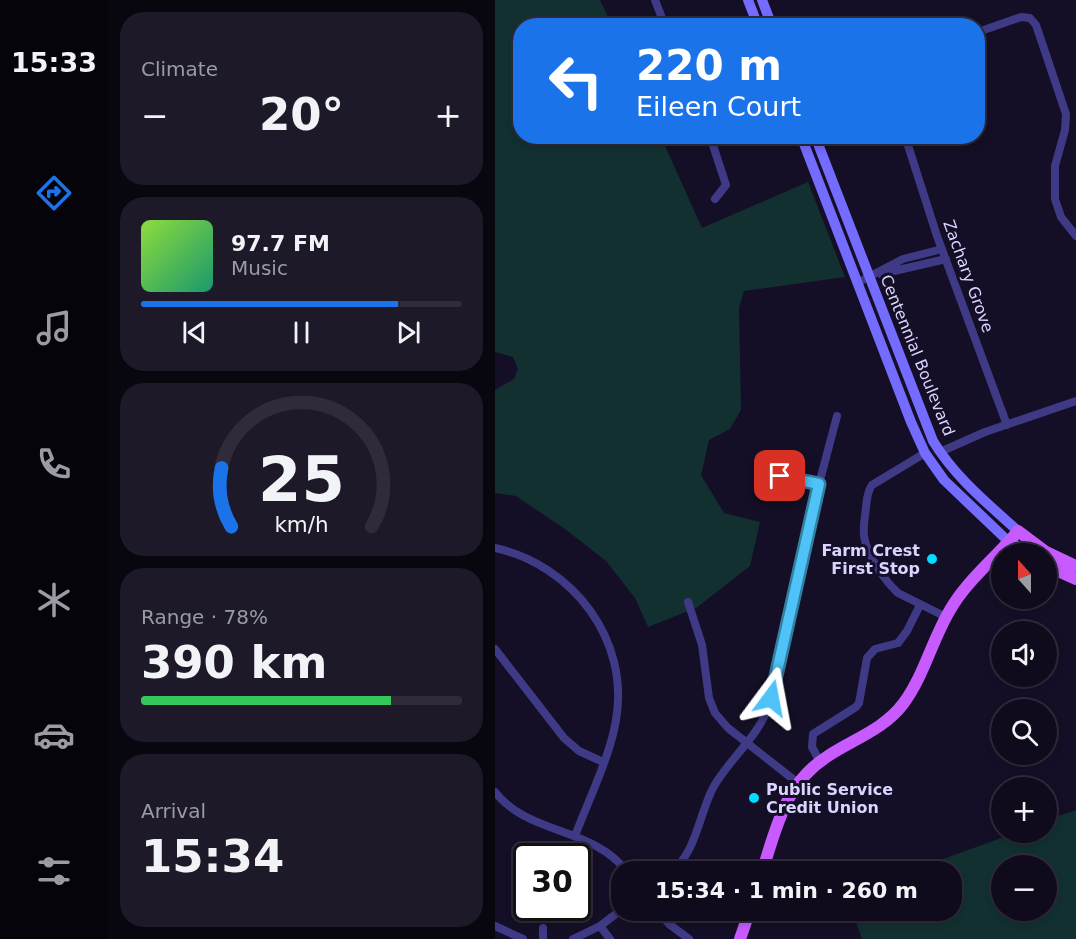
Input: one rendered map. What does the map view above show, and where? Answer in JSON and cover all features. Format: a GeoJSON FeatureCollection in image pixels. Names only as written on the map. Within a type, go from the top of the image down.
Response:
{"type":"FeatureCollection","features":[{"type":"Feature","properties":{"kind":"main road"},"geometry":{"type":"LineString","coordinates":[[748,0],[755,18]]}},
{"type":"Feature","properties":{"kind":"main road"},"geometry":{"type":"LineString","coordinates":[[762,0],[769,18]]}},
{"type":"Feature","properties":{"kind":"main road","name":"Centennial Boulevard"},"geometry":{"type":"LineString","coordinates":[[804,144],[925,453],[951,488],[1009,542]]}},
{"type":"Feature","properties":{"kind":"main road","name":"Centennial Boulevard"},"geometry":{"type":"LineString","coordinates":[[818,144],[923,417],[940,452],[960,478],[1019,531],[1046,552],[1076,566]]}},
{"type":"Feature","properties":{"kind":"main road"},"geometry":{"type":"LineString","coordinates":[[766,861],[783,807],[798,783],[820,762],[878,727],[903,704],[956,600],[1019,531]]}},
{"type":"Feature","properties":{"kind":"main road"},"geometry":{"type":"LineString","coordinates":[[1057,570],[1076,579]]}},
{"type":"Feature","properties":{"kind":"main road"},"geometry":{"type":"LineString","coordinates":[[740,939],[746,921]]}},
{"type":"Feature","properties":{"kind":"street"},"geometry":{"type":"LineString","coordinates":[[655,0],[662,18]]}},
{"type":"Feature","properties":{"kind":"street"},"geometry":{"type":"LineString","coordinates":[[985,30],[1021,17],[1030,18],[1036,25],[1066,114],[1065,130],[1055,166],[1054,190],[1061,216],[1076,236]]}},
{"type":"Feature","properties":{"kind":"street"},"geometry":{"type":"LineString","coordinates":[[713,144],[726,185],[715,199]]}},
{"type":"Feature","properties":{"kind":"street","name":"Zachary Grove"},"geometry":{"type":"LineString","coordinates":[[908,144],[942,249],[1007,425]]}},
{"type":"Feature","properties":{"kind":"street"},"geometry":{"type":"LineString","coordinates":[[857,283],[903,259],[942,249]]}},
{"type":"Feature","properties":{"kind":"street"},"geometry":{"type":"LineString","coordinates":[[869,277],[946,259]]}},
{"type":"Feature","properties":{"kind":"street"},"geometry":{"type":"LineString","coordinates":[[940,452],[966,439],[1076,401]]}},
{"type":"Feature","properties":{"kind":"street"},"geometry":{"type":"LineString","coordinates":[[682,861],[713,788],[764,718],[771,698],[819,484],[837,416]]}},
{"type":"Feature","properties":{"kind":"street"},"geometry":{"type":"LineString","coordinates":[[925,453],[872,485],[868,491],[863,529],[866,546],[891,587],[898,593],[946,617]]}},
{"type":"Feature","properties":{"kind":"street"},"geometry":{"type":"LineString","coordinates":[[761,471],[819,484]]}},
{"type":"Feature","properties":{"kind":"street"},"geometry":{"type":"LineString","coordinates":[[495,548],[531,559],[558,576],[589,608],[611,650],[617,680],[618,708],[614,730],[575,836]]}},
{"type":"Feature","properties":{"kind":"street"},"geometry":{"type":"LineString","coordinates":[[688,602],[702,645],[707,688],[715,713],[727,728],[798,783]]}},
{"type":"Feature","properties":{"kind":"street"},"geometry":{"type":"LineString","coordinates":[[820,762],[812,747],[813,734],[856,707],[859,703],[867,658],[875,650],[898,643],[920,605]]}},
{"type":"Feature","properties":{"kind":"street"},"geometry":{"type":"LineString","coordinates":[[495,649],[564,738],[579,751],[603,762]]}},
{"type":"Feature","properties":{"kind":"street"},"geometry":{"type":"LineString","coordinates":[[495,792],[516,813],[575,836],[608,852],[617,861]]}},
{"type":"Feature","properties":{"kind":"street"},"geometry":{"type":"LineString","coordinates":[[573,939],[600,926],[611,918]]}},
{"type":"Feature","properties":{"kind":"street"},"geometry":{"type":"LineString","coordinates":[[666,921],[689,939]]}},
{"type":"Feature","properties":{"kind":"street"},"geometry":{"type":"LineString","coordinates":[[495,926],[523,939]]}},
{"type":"Feature","properties":{"kind":"street"},"geometry":{"type":"LineString","coordinates":[[600,926],[610,939]]}},
{"type":"Feature","properties":{"kind":"street"},"geometry":{"type":"LineString","coordinates":[[543,928],[543,939]]}},
{"type":"Feature","properties":{"kind":"green space"},"geometry":{"type":"Polygon","coordinates":[[[495,0],[600,0],[609,18],[513,18],[513,144],[664,144],[702,228],[808,182],[845,277],[744,291],[739,308],[741,410],[730,429],[709,440],[701,475],[724,513],[760,522],[750,566],[696,608],[648,627],[635,598],[606,561],[565,529],[516,496],[495,493],[495,390],[514,379],[518,369],[513,357],[495,352],[495,0]]]}},
{"type":"Feature","properties":{"kind":"green space"},"geometry":{"type":"Polygon","coordinates":[[[1076,810],[1076,939],[862,939],[856,921],[962,921],[962,861],[938,861],[991,842],[1057,843],[1057,817],[1076,810]]]}},
{"type":"Feature","properties":{"kind":"place","name":"Farm Crest First Stop"},"geometry":{"type":"Point","coordinates":[932,559]}},
{"type":"Feature","properties":{"kind":"place","name":"Public Service Credit Union"},"geometry":{"type":"Point","coordinates":[754,798]}},
{"type":"Feature","properties":{"kind":"route"},"geometry":{"type":"LineString","coordinates":[[771,698],[819,484],[780,476]]}}]}
